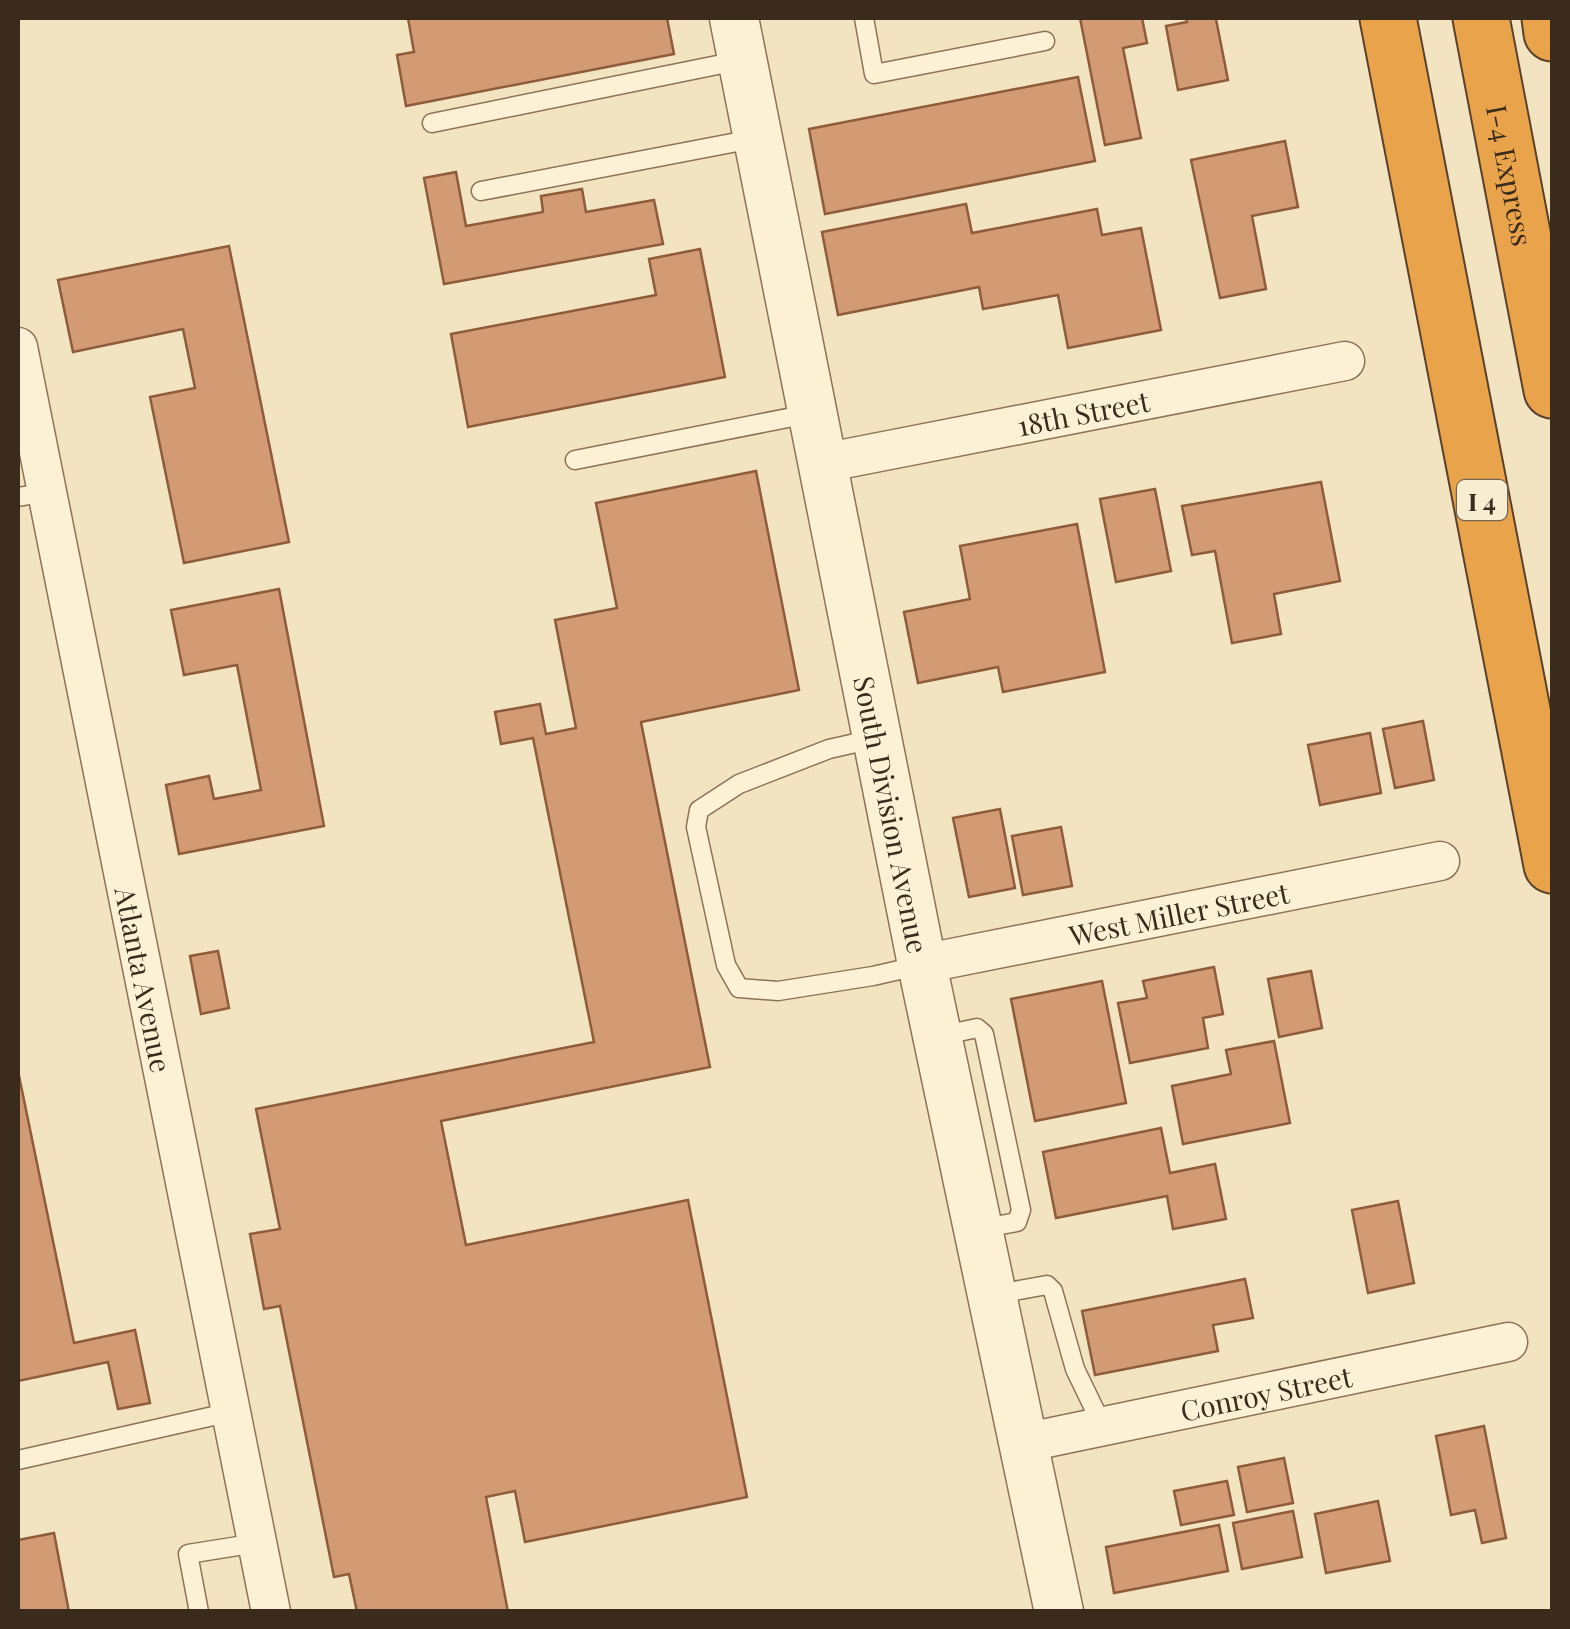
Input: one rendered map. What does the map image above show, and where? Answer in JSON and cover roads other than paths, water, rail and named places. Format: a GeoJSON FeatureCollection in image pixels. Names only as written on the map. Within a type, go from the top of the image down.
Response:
{"type":"FeatureCollection","features":[{"type":"Feature","properties":{"kind":"highway","name":"I 4"},"geometry":{"type":"LineString","coordinates":[[1388,18],[1552,864]]}},
{"type":"Feature","properties":{"kind":"highway","name":"I-4 Express"},"geometry":{"type":"LineString","coordinates":[[1481,18],[1552,390]]}},
{"type":"Feature","properties":{"kind":"highway"},"geometry":{"type":"LineString","coordinates":[[1550,18],[1552,33]]}},
{"type":"Feature","properties":{"kind":"street","name":"South Division Avenue"},"geometry":{"type":"LineString","coordinates":[[739,39],[922,964],[1058,1612]]}},
{"type":"Feature","properties":{"kind":"street","name":"Atlanta Avenue"},"geometry":{"type":"LineString","coordinates":[[18,347],[32,495],[271,1612]]}},
{"type":"Feature","properties":{"kind":"street","name":"18th Street"},"geometry":{"type":"LineString","coordinates":[[823,463],[1345,360]]}},
{"type":"Feature","properties":{"kind":"street","name":"West Miller Street"},"geometry":{"type":"LineString","coordinates":[[922,964],[1440,861]]}},
{"type":"Feature","properties":{"kind":"street","name":"Conroy Street"},"geometry":{"type":"LineString","coordinates":[[1023,1443],[1508,1342]]}},
{"type":"Feature","properties":{"kind":"lane"},"geometry":{"type":"LineString","coordinates":[[864,18],[874,74],[1045,41]]}},
{"type":"Feature","properties":{"kind":"lane"},"geometry":{"type":"LineString","coordinates":[[432,124],[739,39]]}},
{"type":"Feature","properties":{"kind":"lane"},"geometry":{"type":"LineString","coordinates":[[482,191],[758,138]]}},
{"type":"Feature","properties":{"kind":"lane"},"geometry":{"type":"LineString","coordinates":[[574,460],[813,413]]}},
{"type":"Feature","properties":{"kind":"lane"},"geometry":{"type":"LineString","coordinates":[[877,738],[829,749],[739,784],[699,810],[696,827],[726,965],[739,988],[778,991],[922,964]]}},
{"type":"Feature","properties":{"kind":"lane"},"geometry":{"type":"LineString","coordinates":[[992,1295],[1047,1285],[1053,1291],[1075,1369],[1103,1426]]}},
{"type":"Feature","properties":{"kind":"lane"},"geometry":{"type":"LineString","coordinates":[[18,1460],[231,1412]]}},
{"type":"Feature","properties":{"kind":"lane"},"geometry":{"type":"LineString","coordinates":[[199,1612],[188,1554],[258,1543]]}}]}
